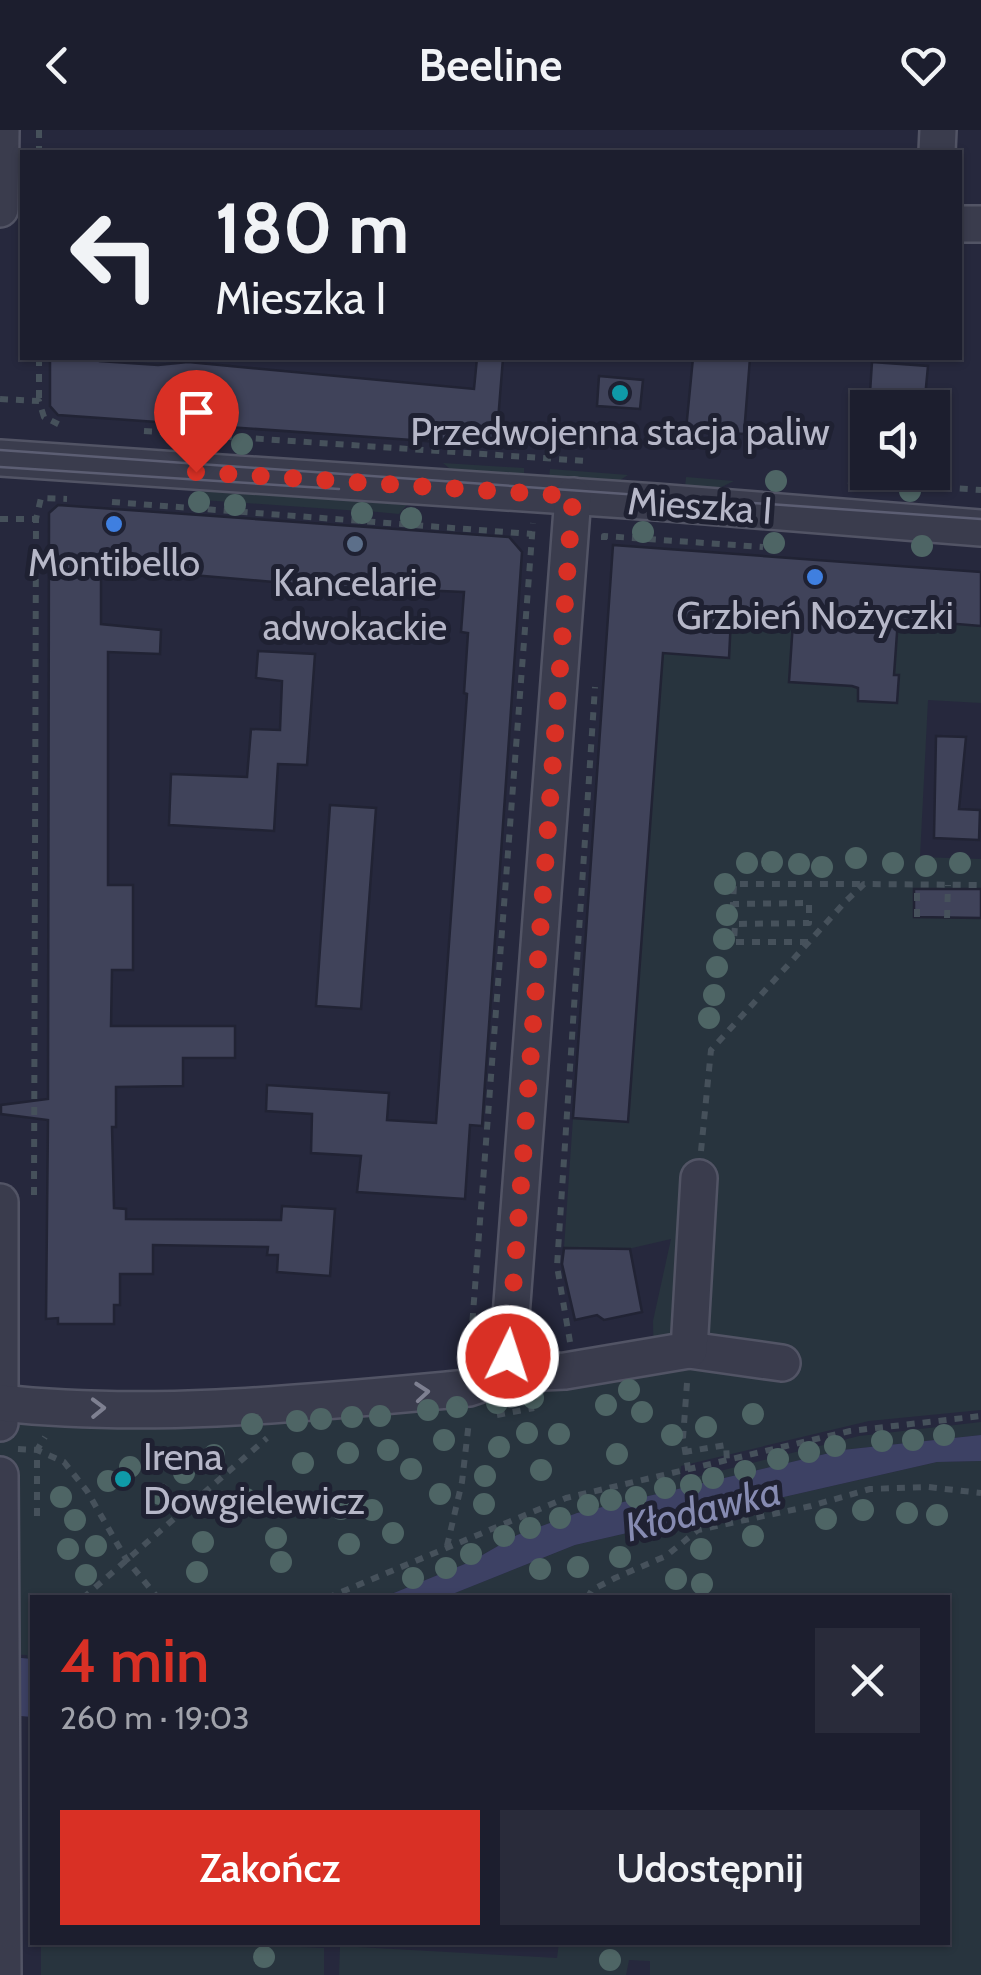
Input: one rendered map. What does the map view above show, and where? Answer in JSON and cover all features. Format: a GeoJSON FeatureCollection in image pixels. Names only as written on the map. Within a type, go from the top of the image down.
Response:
{"type":"FeatureCollection","features":[{"type":"Feature","properties":{"kind":"street"},"geometry":{"type":"LineString","coordinates":[[0,209],[1,130]]}},
{"type":"Feature","properties":{"kind":"street","name":"Mieszka I"},"geometry":{"type":"LineString","coordinates":[[0,458],[981,528]]}},
{"type":"Feature","properties":{"kind":"street"},"geometry":{"type":"LineString","coordinates":[[476,1393],[508,1356],[573,496]]}},
{"type":"Feature","properties":{"kind":"street"},"geometry":{"type":"LineString","coordinates":[[689,1350],[699,1178]]}},
{"type":"Feature","properties":{"kind":"street"},"geometry":{"type":"LineString","coordinates":[[0,1424],[17,1200]]}},
{"type":"Feature","properties":{"kind":"street"},"geometry":{"type":"LineString","coordinates":[[0,1403],[60,1409],[288,1404],[476,1393],[566,1371],[689,1350],[782,1363]]}},
{"type":"Feature","properties":{"kind":"street"},"geometry":{"type":"LineString","coordinates":[[0,1476],[2,1716],[12,1798],[3,1975]]}},
{"type":"Feature","properties":{"kind":"path"},"geometry":{"type":"LineString","coordinates":[[39,360],[39,409],[49,422],[74,427]]}},
{"type":"Feature","properties":{"kind":"path"},"geometry":{"type":"LineString","coordinates":[[0,400],[39,401]]}},
{"type":"Feature","properties":{"kind":"path"},"geometry":{"type":"LineString","coordinates":[[446,1547],[462,1482],[476,1393],[539,457]]}},
{"type":"Feature","properties":{"kind":"path"},"geometry":{"type":"LineString","coordinates":[[110,502],[532,534]]}},
{"type":"Feature","properties":{"kind":"path"},"geometry":{"type":"LineString","coordinates":[[17,1200],[36,519]]}},
{"type":"Feature","properties":{"kind":"path"},"geometry":{"type":"LineString","coordinates":[[603,555],[604,536],[770,548]]}},
{"type":"Feature","properties":{"kind":"path"},"geometry":{"type":"LineString","coordinates":[[494,1416],[566,1402],[570,1334],[557,1266],[596,668]]}},
{"type":"Feature","properties":{"kind":"path"},"geometry":{"type":"LineString","coordinates":[[809,942],[734,942],[735,924],[809,923],[809,903],[734,904],[734,884],[981,885]]}},
{"type":"Feature","properties":{"kind":"path"},"geometry":{"type":"LineString","coordinates":[[699,1178],[711,1050],[864,884]]}},
{"type":"Feature","properties":{"kind":"path"},"geometry":{"type":"LineString","coordinates":[[917,885],[917,917]]}},
{"type":"Feature","properties":{"kind":"path"},"geometry":{"type":"LineString","coordinates":[[947,918],[948,885]]}},
{"type":"Feature","properties":{"kind":"path"},"geometry":{"type":"LineString","coordinates":[[689,1350],[684,1452],[698,1530]]}},
{"type":"Feature","properties":{"kind":"path"},"geometry":{"type":"LineString","coordinates":[[450,1421],[476,1393]]}},
{"type":"Feature","properties":{"kind":"path"},"geometry":{"type":"LineString","coordinates":[[333,1595],[566,1498],[874,1427],[981,1416]]}},
{"type":"Feature","properties":{"kind":"path"},"geometry":{"type":"LineString","coordinates":[[85,1595],[272,1434]]}},
{"type":"Feature","properties":{"kind":"path"},"geometry":{"type":"LineString","coordinates":[[37,1524],[37,1450],[43,1437]]}},
{"type":"Feature","properties":{"kind":"path"},"geometry":{"type":"LineString","coordinates":[[684,1452],[726,1445],[727,1461]]}},
{"type":"Feature","properties":{"kind":"path"},"geometry":{"type":"LineString","coordinates":[[25,1450],[37,1450],[64,1462],[126,1559],[156,1595]]}},
{"type":"Feature","properties":{"kind":"path"},"geometry":{"type":"LineString","coordinates":[[589,1595],[615,1578],[666,1556],[698,1530],[870,1489],[928,1487],[981,1493]]}},
{"type":"Feature","properties":{"kind":"shaded area"},"geometry":{"type":"Polygon","coordinates":[[[443,463],[524,468],[524,478],[455,473],[443,463]]]}},
{"type":"Feature","properties":{"kind":"shaded area"},"geometry":{"type":"Polygon","coordinates":[[[550,469],[628,475],[617,482],[549,479],[550,469]]]}},
{"type":"Feature","properties":{"kind":"shaded area"},"geometry":{"type":"Polygon","coordinates":[[[686,477],[734,481],[715,490],[685,488],[686,477]]]}},
{"type":"Feature","properties":{"kind":"shaded area"},"geometry":{"type":"Polygon","coordinates":[[[203,490],[407,505],[399,514],[367,511],[366,516],[360,516],[360,511],[202,500],[203,490]]]}},
{"type":"Feature","properties":{"kind":"shaded area"},"geometry":{"type":"Polygon","coordinates":[[[720,614],[758,620],[898,619],[981,626],[981,703],[928,700],[920,857],[981,859],[981,1410],[869,1421],[681,1466],[680,1481],[859,1436],[981,1422],[981,1435],[842,1450],[577,1513],[517,1535],[472,1561],[389,1595],[30,1595],[30,1662],[27,1655],[0,1654],[0,1416],[465,1405],[654,1370],[653,1321],[671,1239],[619,1251],[564,1248],[573,1118],[628,1121],[664,633],[705,656],[729,658],[730,644],[717,642],[720,614]]]}},
{"type":"Feature","properties":{"kind":"shaded area"},"geometry":{"type":"Polygon","coordinates":[[[981,1461],[981,1975],[650,1975],[650,1961],[629,1960],[626,1975],[339,1975],[340,1946],[557,1958],[559,1945],[950,1945],[950,1595],[450,1595],[575,1545],[937,1462],[981,1461]]]}},
{"type":"Feature","properties":{"kind":"shaded area"},"geometry":{"type":"Polygon","coordinates":[[[41,1945],[324,1948],[324,1975],[41,1975],[41,1945]]]}},
{"type":"Feature","properties":{"kind":"water"},"geometry":{"type":"Polygon","coordinates":[[[981,1435],[981,1461],[937,1462],[575,1545],[450,1595],[389,1595],[472,1561],[517,1535],[577,1513],[842,1450],[981,1435]]]}},
{"type":"Feature","properties":{"kind":"building"},"geometry":{"type":"Polygon","coordinates":[[[50,360],[158,365],[188,362],[474,389],[477,360],[503,360],[496,446],[58,415],[50,406],[50,360]]]}},
{"type":"Feature","properties":{"kind":"building"},"geometry":{"type":"Polygon","coordinates":[[[693,360],[750,360],[744,434],[686,430],[693,360]]]}},
{"type":"Feature","properties":{"kind":"building"},"geometry":{"type":"Polygon","coordinates":[[[872,362],[928,366],[926,390],[870,390],[872,362]]]}},
{"type":"Feature","properties":{"kind":"building","name":"Przedwojenna stacja paliw"},"geometry":{"type":"Polygon","coordinates":[[[599,376],[643,380],[640,409],[597,406],[599,376]]]}},
{"type":"Feature","properties":{"kind":"building"},"geometry":{"type":"Polygon","coordinates":[[[58,505],[509,537],[522,552],[482,1126],[470,1125],[465,1199],[357,1192],[361,1156],[311,1153],[312,1114],[266,1111],[267,1085],[389,1093],[387,1120],[436,1123],[467,694],[464,693],[468,633],[461,632],[464,592],[320,586],[101,567],[101,624],[161,630],[160,654],[108,652],[108,885],[133,885],[133,970],[112,970],[111,1026],[235,1026],[235,1058],[183,1058],[183,1086],[116,1087],[116,1127],[112,1127],[114,1208],[126,1209],[126,1219],[281,1220],[282,1206],[335,1209],[330,1276],[277,1272],[278,1255],[267,1255],[268,1247],[153,1245],[153,1274],[120,1274],[120,1305],[114,1305],[114,1324],[58,1324],[58,1318],[46,1319],[48,1120],[1,1114],[1,1105],[48,1099],[49,513],[58,505]]]}},
{"type":"Feature","properties":{"kind":"building"},"geometry":{"type":"Polygon","coordinates":[[[613,545],[981,572],[981,626],[898,619],[894,675],[899,675],[897,703],[858,701],[858,688],[852,686],[789,682],[793,622],[731,618],[729,658],[663,653],[628,1122],[573,1118],[613,545]]]}},
{"type":"Feature","properties":{"kind":"building"},"geometry":{"type":"Polygon","coordinates":[[[258,651],[315,654],[307,765],[278,764],[274,831],[169,825],[171,774],[247,777],[251,729],[280,730],[282,681],[256,678],[258,651]]]}},
{"type":"Feature","properties":{"kind":"building"},"geometry":{"type":"Polygon","coordinates":[[[936,736],[966,737],[959,809],[980,810],[979,840],[934,838],[936,736]]]}},
{"type":"Feature","properties":{"kind":"building"},"geometry":{"type":"Polygon","coordinates":[[[330,805],[376,808],[361,1009],[316,1006],[330,805]]]}},
{"type":"Feature","properties":{"kind":"building"},"geometry":{"type":"Polygon","coordinates":[[[914,889],[981,889],[981,918],[914,917],[914,889]]]}},
{"type":"Feature","properties":{"kind":"building"},"geometry":{"type":"Polygon","coordinates":[[[564,1248],[630,1249],[642,1312],[604,1320],[597,1315],[575,1320],[562,1264],[564,1248]]]}},
{"type":"Feature","properties":{"kind":"waterway","name":"Kłodawka"},"geometry":{"type":"LineString","coordinates":[[0,1685],[30,1688]]}},
{"type":"Feature","properties":{"kind":"tram line"},"geometry":{"type":"LineString","coordinates":[[0,450],[981,519]]}},
{"type":"Feature","properties":{"kind":"tram line"},"geometry":{"type":"LineString","coordinates":[[0,467],[339,489]]}},
{"type":"Feature","properties":{"kind":"place","name":"Przedwojenna stacja paliw"},"geometry":{"type":"Point","coordinates":[620,393]}},
{"type":"Feature","properties":{"kind":"place","name":"Montibello"},"geometry":{"type":"Point","coordinates":[114,524]}},
{"type":"Feature","properties":{"kind":"place","name":"Kancelarie adwokackie"},"geometry":{"type":"Point","coordinates":[355,544]}},
{"type":"Feature","properties":{"kind":"place","name":"Grzbień Nożyczki"},"geometry":{"type":"Point","coordinates":[815,577]}},
{"type":"Feature","properties":{"kind":"place","name":"Irena Dowgielewicz"},"geometry":{"type":"Point","coordinates":[123,1479]}},
{"type":"Feature","properties":{"kind":"route"},"geometry":{"type":"LineString","coordinates":[[196,472],[573,496],[508,1356]]}}]}
